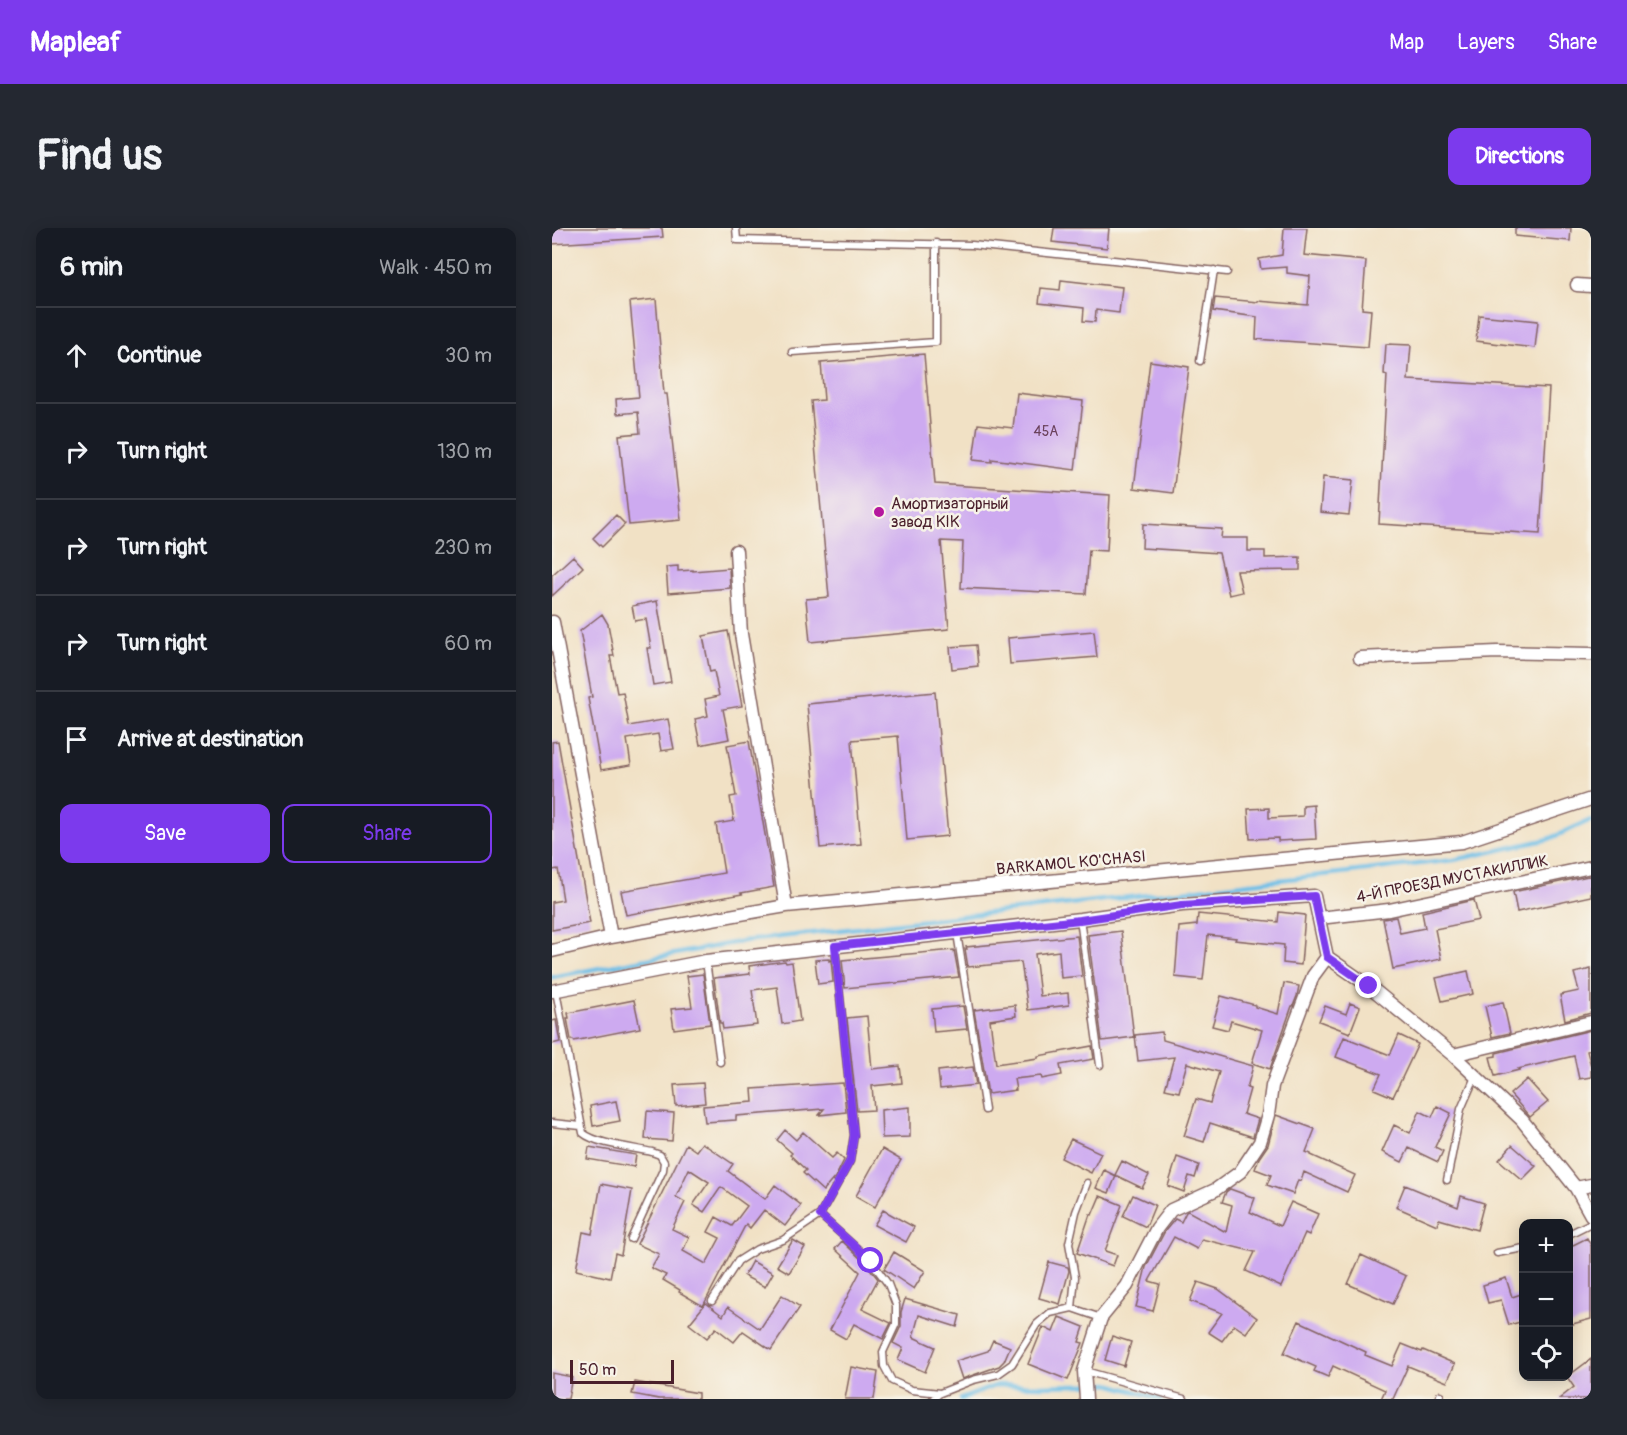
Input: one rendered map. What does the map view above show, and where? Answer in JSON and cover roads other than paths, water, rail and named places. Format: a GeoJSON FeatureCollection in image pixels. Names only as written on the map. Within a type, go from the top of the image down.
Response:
{"type":"FeatureCollection","features":[{"type":"Feature","properties":{"kind":"street"},"geometry":{"type":"LineString","coordinates":[[1577,285],[1591,286]]}},
{"type":"Feature","properties":{"kind":"street"},"geometry":{"type":"LineString","coordinates":[[736,551],[741,634],[786,906]]}},
{"type":"Feature","properties":{"kind":"street"},"geometry":{"type":"LineString","coordinates":[[553,622],[611,938]]}},
{"type":"Feature","properties":{"kind":"street"},"geometry":{"type":"LineString","coordinates":[[1360,658],[1497,652],[1591,654]]}},
{"type":"Feature","properties":{"kind":"street","name":"BARKAMOL KO'CHASI"},"geometry":{"type":"LineString","coordinates":[[552,951],[786,906],[1462,842],[1591,799]]}},
{"type":"Feature","properties":{"kind":"street","name":"4-Й ПРОЕЗД МУСТАКИЛЛИК"},"geometry":{"type":"LineString","coordinates":[[1319,918],[1389,910],[1591,867]]}},
{"type":"Feature","properties":{"kind":"street"},"geometry":{"type":"LineString","coordinates":[[554,991],[706,961],[1080,920],[1182,905],[1314,896],[1327,957],[1369,986],[1453,1055],[1522,1120],[1576,1188],[1591,1215]]}},
{"type":"Feature","properties":{"kind":"street"},"geometry":{"type":"LineString","coordinates":[[1085,1385],[1101,1318],[1127,1286],[1157,1228],[1171,1210],[1215,1190],[1240,1172],[1260,1142],[1268,1115],[1272,1086],[1313,976],[1327,957]]}},
{"type":"Feature","properties":{"kind":"street"},"geometry":{"type":"LineString","coordinates":[[1453,1055],[1591,1022]]}},
{"type":"Feature","properties":{"kind":"street"},"geometry":{"type":"LineString","coordinates":[[1576,1188],[1591,1185]]}},
{"type":"Feature","properties":{"kind":"lane"},"geometry":{"type":"LineString","coordinates":[[736,228],[737,240],[972,245],[1227,272]]}},
{"type":"Feature","properties":{"kind":"lane"},"geometry":{"type":"LineString","coordinates":[[792,352],[936,342],[936,243]]}},
{"type":"Feature","properties":{"kind":"lane"},"geometry":{"type":"LineString","coordinates":[[1200,361],[1214,270]]}},
{"type":"Feature","properties":{"kind":"lane"},"geometry":{"type":"LineString","coordinates":[[1080,920],[1100,1065]]}},
{"type":"Feature","properties":{"kind":"lane"},"geometry":{"type":"LineString","coordinates":[[957,933],[985,1110]]}},
{"type":"Feature","properties":{"kind":"lane"},"geometry":{"type":"LineString","coordinates":[[712,1302],[738,1261],[757,1249],[783,1239],[820,1215],[850,1161],[854,1135],[835,946]]}},
{"type":"Feature","properties":{"kind":"lane"},"geometry":{"type":"LineString","coordinates":[[706,961],[720,1062]]}},
{"type":"Feature","properties":{"kind":"lane"},"geometry":{"type":"LineString","coordinates":[[554,991],[583,1133],[589,1137],[652,1152],[660,1155],[664,1162],[663,1170],[631,1239]]}},
{"type":"Feature","properties":{"kind":"lane"},"geometry":{"type":"LineString","coordinates":[[1447,1180],[1461,1109],[1476,1076]]}},
{"type":"Feature","properties":{"kind":"lane"},"geometry":{"type":"LineString","coordinates":[[552,1123],[581,1126]]}},
{"type":"Feature","properties":{"kind":"lane"},"geometry":{"type":"LineString","coordinates":[[1072,1308],[1075,1277],[1069,1244],[1076,1212],[1087,1183]]}},
{"type":"Feature","properties":{"kind":"lane"},"geometry":{"type":"LineString","coordinates":[[820,1215],[871,1261],[888,1284],[896,1305],[896,1324],[883,1352],[884,1366],[892,1380],[912,1390],[940,1393]]}},
{"type":"Feature","properties":{"kind":"lane"},"geometry":{"type":"LineString","coordinates":[[1573,1232],[1591,1223]]}},
{"type":"Feature","properties":{"kind":"lane"},"geometry":{"type":"LineString","coordinates":[[1497,1253],[1519,1249]]}},
{"type":"Feature","properties":{"kind":"lane"},"geometry":{"type":"LineString","coordinates":[[933,1399],[940,1393],[973,1380],[998,1374],[1012,1364],[1037,1324],[1050,1313],[1072,1308],[1101,1318]]}},
{"type":"Feature","properties":{"kind":"lane"},"geometry":{"type":"LineString","coordinates":[[1085,1385],[1184,1399]]}},
{"type":"Feature","properties":{"kind":"waterway"},"geometry":{"type":"LineString","coordinates":[[552,977],[744,941],[1454,860],[1549,839],[1591,820]]}},
{"type":"Feature","properties":{"kind":"waterway"},"geometry":{"type":"LineString","coordinates":[[961,1399],[997,1385],[1109,1384],[1162,1399]]}},
{"type":"Feature","properties":{"kind":"place","name":"Амортизаторный завод KIK"},"geometry":{"type":"Point","coordinates":[879,512]}}]}
